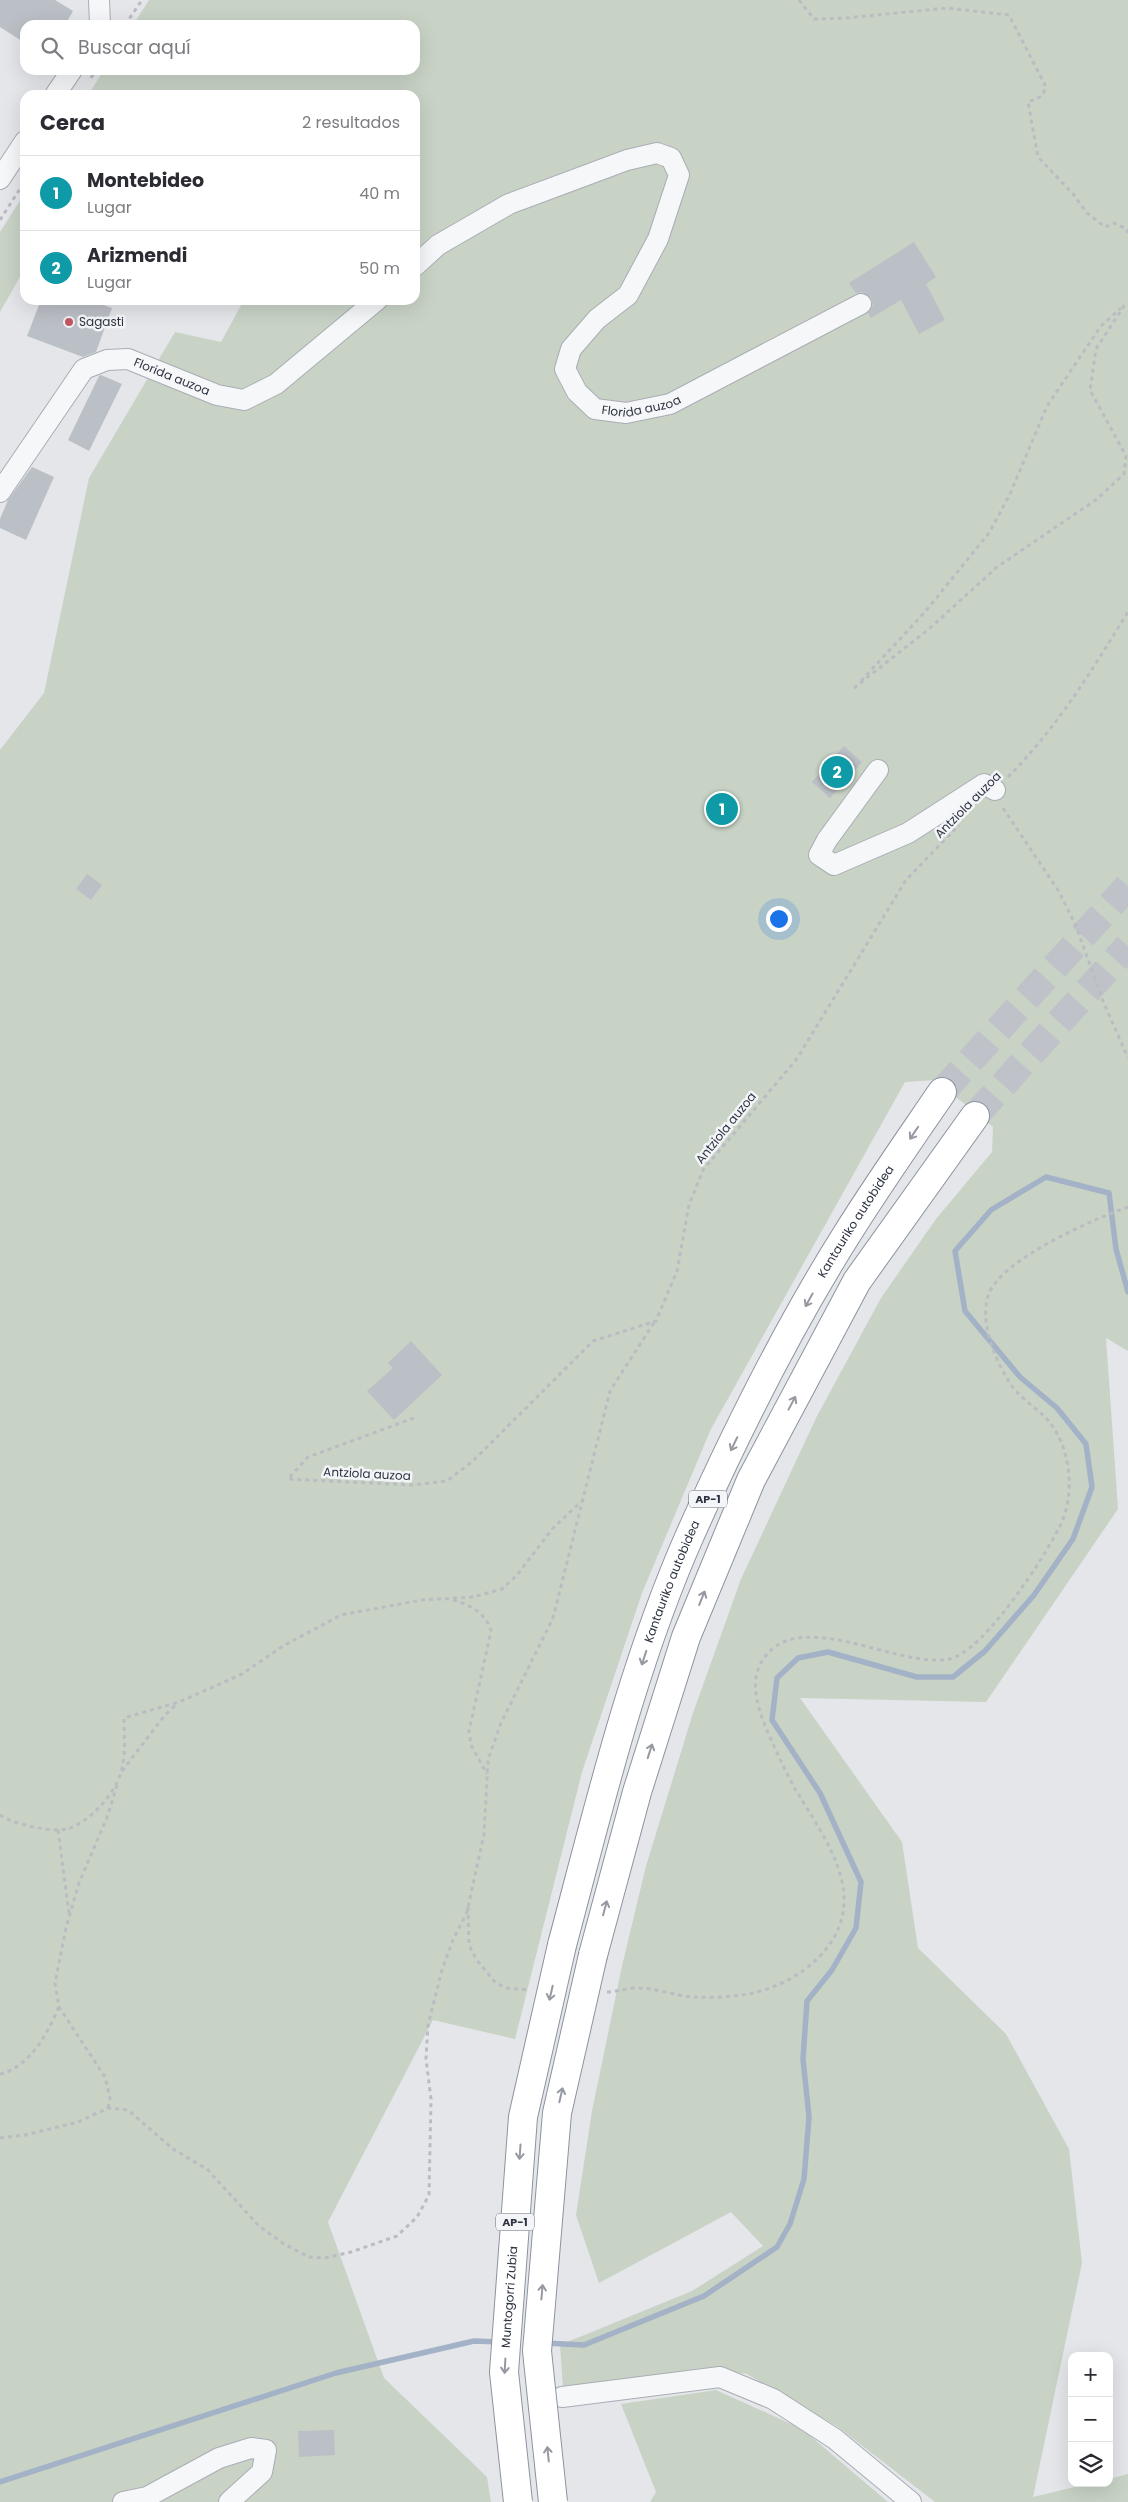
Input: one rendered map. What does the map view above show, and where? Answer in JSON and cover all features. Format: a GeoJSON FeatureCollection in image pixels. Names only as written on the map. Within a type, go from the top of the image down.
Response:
{"type":"FeatureCollection","features":[{"type":"Feature","properties":{"kind":"highway","name":"Kantauriko autobidea"},"geometry":{"type":"LineString","coordinates":[[562,1945],[611,1759],[647,1649],[690,1537],[769,1371],[842,1242],[942,1092]]}},
{"type":"Feature","properties":{"kind":"highway","name":"AP-1"},"geometry":{"type":"LineString","coordinates":[[553,2502],[536,2351],[557,2114],[593,1955],[637,1792],[686,1637],[751,1480],[857,1281],[975,1116]]}},
{"type":"Feature","properties":{"kind":"highway","name":"Muntogorri Zubia"},"geometry":{"type":"LineString","coordinates":[[518,2502],[504,2372],[523,2117],[562,1945]]}},
{"type":"Feature","properties":{"kind":"street"},"geometry":{"type":"LineString","coordinates":[[99,0],[100,20]]}},
{"type":"Feature","properties":{"kind":"street"},"geometry":{"type":"LineString","coordinates":[[58,90],[69,75]]}},
{"type":"Feature","properties":{"kind":"street"},"geometry":{"type":"LineString","coordinates":[[0,179],[20,149]]}},
{"type":"Feature","properties":{"kind":"street","name":"Florida auzoa"},"geometry":{"type":"LineString","coordinates":[[420,261],[438,245],[508,204],[627,160],[657,153],[672,158],[679,174],[658,239],[628,295],[597,318],[571,349],[565,369],[576,392],[595,409],[626,413],[670,404],[861,304]]}},
{"type":"Feature","properties":{"kind":"street","name":"Florida auzoa"},"geometry":{"type":"LineString","coordinates":[[0,492],[84,369],[107,360],[128,359],[217,395],[244,400],[276,384],[370,305]]}},
{"type":"Feature","properties":{"kind":"street"},"geometry":{"type":"LineString","coordinates":[[878,770],[827,840],[819,855],[834,865],[908,833],[984,784],[995,790]]}},
{"type":"Feature","properties":{"kind":"street"},"geometry":{"type":"LineString","coordinates":[[562,2397],[720,2377],[773,2399],[835,2439],[912,2502]]}},
{"type":"Feature","properties":{"kind":"street"},"geometry":{"type":"LineString","coordinates":[[123,2502],[147,2497],[219,2458],[251,2448],[266,2450],[262,2472],[229,2502]]}},
{"type":"Feature","properties":{"kind":"path"},"geometry":{"type":"LineString","coordinates":[[128,20],[142,0]]}},
{"type":"Feature","properties":{"kind":"path"},"geometry":{"type":"LineString","coordinates":[[799,0],[814,18],[862,17],[947,8],[1009,15],[1046,87],[1042,96],[1028,102],[1038,157],[1073,194],[1087,213],[1104,227],[1114,223],[1127,229],[1128,234]]}},
{"type":"Feature","properties":{"kind":"path"},"geometry":{"type":"LineString","coordinates":[[0,220],[20,189]]}},
{"type":"Feature","properties":{"kind":"path"},"geometry":{"type":"LineString","coordinates":[[1124,306],[1096,349],[1090,390],[1126,456],[1124,474],[1097,499],[997,567],[930,630],[854,688],[925,612],[989,533],[1007,501],[1047,406],[1101,326],[1124,306],[1128,303]]}},
{"type":"Feature","properties":{"kind":"path","name":"Antziola auzoa"},"geometry":{"type":"LineString","coordinates":[[995,790],[1037,748],[1083,685],[1128,612]]}},
{"type":"Feature","properties":{"kind":"path"},"geometry":{"type":"LineString","coordinates":[[995,790],[1005,813],[1039,859],[1076,926],[1103,1001],[1128,1058]]}},
{"type":"Feature","properties":{"kind":"path","name":"Antziola auzoa"},"geometry":{"type":"LineString","coordinates":[[414,1418],[308,1457],[288,1479],[412,1485],[447,1481],[473,1461],[593,1341],[656,1321],[677,1271],[689,1205],[702,1170],[796,1060],[906,880],[962,822]]}},
{"type":"Feature","properties":{"kind":"path"},"geometry":{"type":"LineString","coordinates":[[601,1992],[634,1988],[692,1997],[750,1994],[784,1983],[800,1973],[827,1949],[843,1920],[844,1891],[826,1836],[795,1788],[761,1715],[756,1690],[758,1670],[763,1659],[785,1641],[798,1637],[815,1636],[916,1659],[949,1659],[964,1653],[973,1646],[1038,1568],[1063,1520],[1071,1485],[1063,1445],[1049,1421],[1009,1383],[993,1348],[985,1318],[988,1295],[997,1279],[1020,1260],[1055,1239],[1128,1207]]}},
{"type":"Feature","properties":{"kind":"path"},"geometry":{"type":"LineString","coordinates":[[0,2138],[26,2135],[78,2122],[108,2108],[128,2110],[173,2149],[207,2168],[259,2226],[284,2244],[308,2257],[325,2258],[351,2252],[397,2236],[417,2217],[429,2195],[431,2099],[426,2059],[428,2025],[442,1970],[453,1940],[467,1912],[484,1834],[488,1760],[501,1723],[553,1618],[610,1391],[656,1321]]}},
{"type":"Feature","properties":{"kind":"path"},"geometry":{"type":"LineString","coordinates":[[108,2108],[110,2098],[105,2077],[59,2005],[55,1983],[69,1918],[79,1883],[108,1815],[120,1774],[123,1758],[124,1718],[179,1702],[242,1674],[283,1646],[340,1615],[422,1600],[452,1600],[502,1589],[517,1575],[552,1528],[584,1498]]}},
{"type":"Feature","properties":{"kind":"path"},"geometry":{"type":"LineString","coordinates":[[452,1600],[463,1603],[484,1616],[491,1631],[469,1730],[472,1745],[487,1774]]}},
{"type":"Feature","properties":{"kind":"path"},"geometry":{"type":"LineString","coordinates":[[0,1815],[31,1826],[58,1830],[65,1830],[80,1824],[110,1793],[120,1774],[165,1715],[179,1702]]}},
{"type":"Feature","properties":{"kind":"path"},"geometry":{"type":"LineString","coordinates":[[58,1830],[69,1918]]}},
{"type":"Feature","properties":{"kind":"path"},"geometry":{"type":"LineString","coordinates":[[468,1907],[469,1945],[485,1970],[494,1981],[505,1988],[536,1991]]}},
{"type":"Feature","properties":{"kind":"path"},"geometry":{"type":"LineString","coordinates":[[0,2074],[9,2072],[29,2057],[48,2029],[59,2005]]}},
{"type":"Feature","properties":{"kind":"shaded area"},"geometry":{"type":"Polygon","coordinates":[[[149,0],[1128,0],[1128,1351],[1106,1338],[1118,1509],[986,1702],[800,1698],[902,1842],[918,1948],[1006,2034],[1069,2149],[1082,2263],[1033,2497],[1074,2487],[1113,2487],[1113,2478],[1128,2474],[1128,2502],[935,2502],[838,2427],[747,2374],[704,2368],[563,2388],[560,2345],[692,2291],[763,2246],[731,2212],[599,2283],[576,2215],[592,2111],[622,1966],[646,1866],[693,1713],[741,1579],[817,1416],[881,1298],[936,1219],[992,1152],[993,1127],[935,1080],[905,1082],[711,1429],[642,1593],[582,1772],[515,2039],[433,2020],[328,2222],[384,2378],[487,2477],[491,2502],[0,2502],[0,750],[44,693],[89,478],[175,332],[221,342],[241,305],[420,305],[420,90],[91,90],[101,75],[420,75],[420,20],[136,20],[149,0]]]}},
{"type":"Feature","properties":{"kind":"shaded area"},"geometry":{"type":"Polygon","coordinates":[[[20,201],[20,277],[0,312],[0,232],[20,201]]]}},
{"type":"Feature","properties":{"kind":"shaded area"},"geometry":{"type":"Polygon","coordinates":[[[716,2390],[802,2429],[888,2502],[650,2502],[656,2492],[621,2404],[716,2390]]]}},
{"type":"Feature","properties":{"kind":"building"},"geometry":{"type":"Polygon","coordinates":[[[0,0],[55,0],[73,11],[68,20],[20,20],[20,40],[0,27],[0,0]]]}},
{"type":"Feature","properties":{"kind":"building"},"geometry":{"type":"Polygon","coordinates":[[[914,242],[936,277],[926,284],[945,320],[919,334],[901,300],[871,318],[868,313],[873,305],[871,298],[862,292],[856,293],[849,283],[914,242]]]}},
{"type":"Feature","properties":{"kind":"building","name":"Sagasti"},"geometry":{"type":"Polygon","coordinates":[[[39,305],[104,305],[112,308],[96,352],[83,357],[27,336],[39,305]]]}},
{"type":"Feature","properties":{"kind":"building"},"geometry":{"type":"Polygon","coordinates":[[[101,375],[122,384],[89,451],[68,440],[101,375]]]}},
{"type":"Feature","properties":{"kind":"building"},"geometry":{"type":"Polygon","coordinates":[[[32,467],[54,477],[26,540],[0,528],[0,519],[8,500],[32,467]]]}},
{"type":"Feature","properties":{"kind":"building"},"geometry":{"type":"Polygon","coordinates":[[[844,746],[862,762],[830,798],[812,782],[844,746]]]}},
{"type":"Feature","properties":{"kind":"building"},"geometry":{"type":"Polygon","coordinates":[[[87,874],[102,885],[91,900],[76,889],[87,874]]]}},
{"type":"Feature","properties":{"kind":"building"},"geometry":{"type":"Polygon","coordinates":[[[411,1341],[442,1375],[394,1420],[367,1391],[393,1368],[388,1363],[411,1341]]]}},
{"type":"Feature","properties":{"kind":"building"},"geometry":{"type":"Polygon","coordinates":[[[334,2430],[335,2455],[299,2457],[298,2431],[334,2430]]]}},
{"type":"Feature","properties":{"kind":"waterway"},"geometry":{"type":"LineString","coordinates":[[544,2343],[584,2345],[704,2296],[777,2247],[790,2224],[804,2179],[809,2117],[803,2059],[807,2001],[832,1970],[856,1928],[861,1882],[820,1793],[772,1720],[777,1678],[798,1658],[828,1652],[917,1677],[953,1677],[985,1651],[1034,1595],[1073,1539],[1092,1487],[1086,1444],[1057,1408],[1020,1377],[965,1311],[955,1251],[991,1210],[1046,1177],[1109,1193],[1116,1249],[1128,1292]]}},
{"type":"Feature","properties":{"kind":"waterway"},"geometry":{"type":"LineString","coordinates":[[0,2482],[336,2373],[474,2341],[500,2342]]}},
{"type":"Feature","properties":{"kind":"tunnel"},"geometry":{"type":"LineString","coordinates":[[942,1092],[1128,886]]}},
{"type":"Feature","properties":{"kind":"tunnel"},"geometry":{"type":"LineString","coordinates":[[975,1116],[1128,946]]}},
{"type":"Feature","properties":{"kind":"place","name":"Sagasti"},"geometry":{"type":"Point","coordinates":[69,322]}},
{"type":"Feature","properties":{"kind":"place","name":"Arizmendi"},"geometry":{"type":"Point","coordinates":[837,772]}},
{"type":"Feature","properties":{"kind":"place","name":"Montebideo"},"geometry":{"type":"Point","coordinates":[722,809]}}]}
